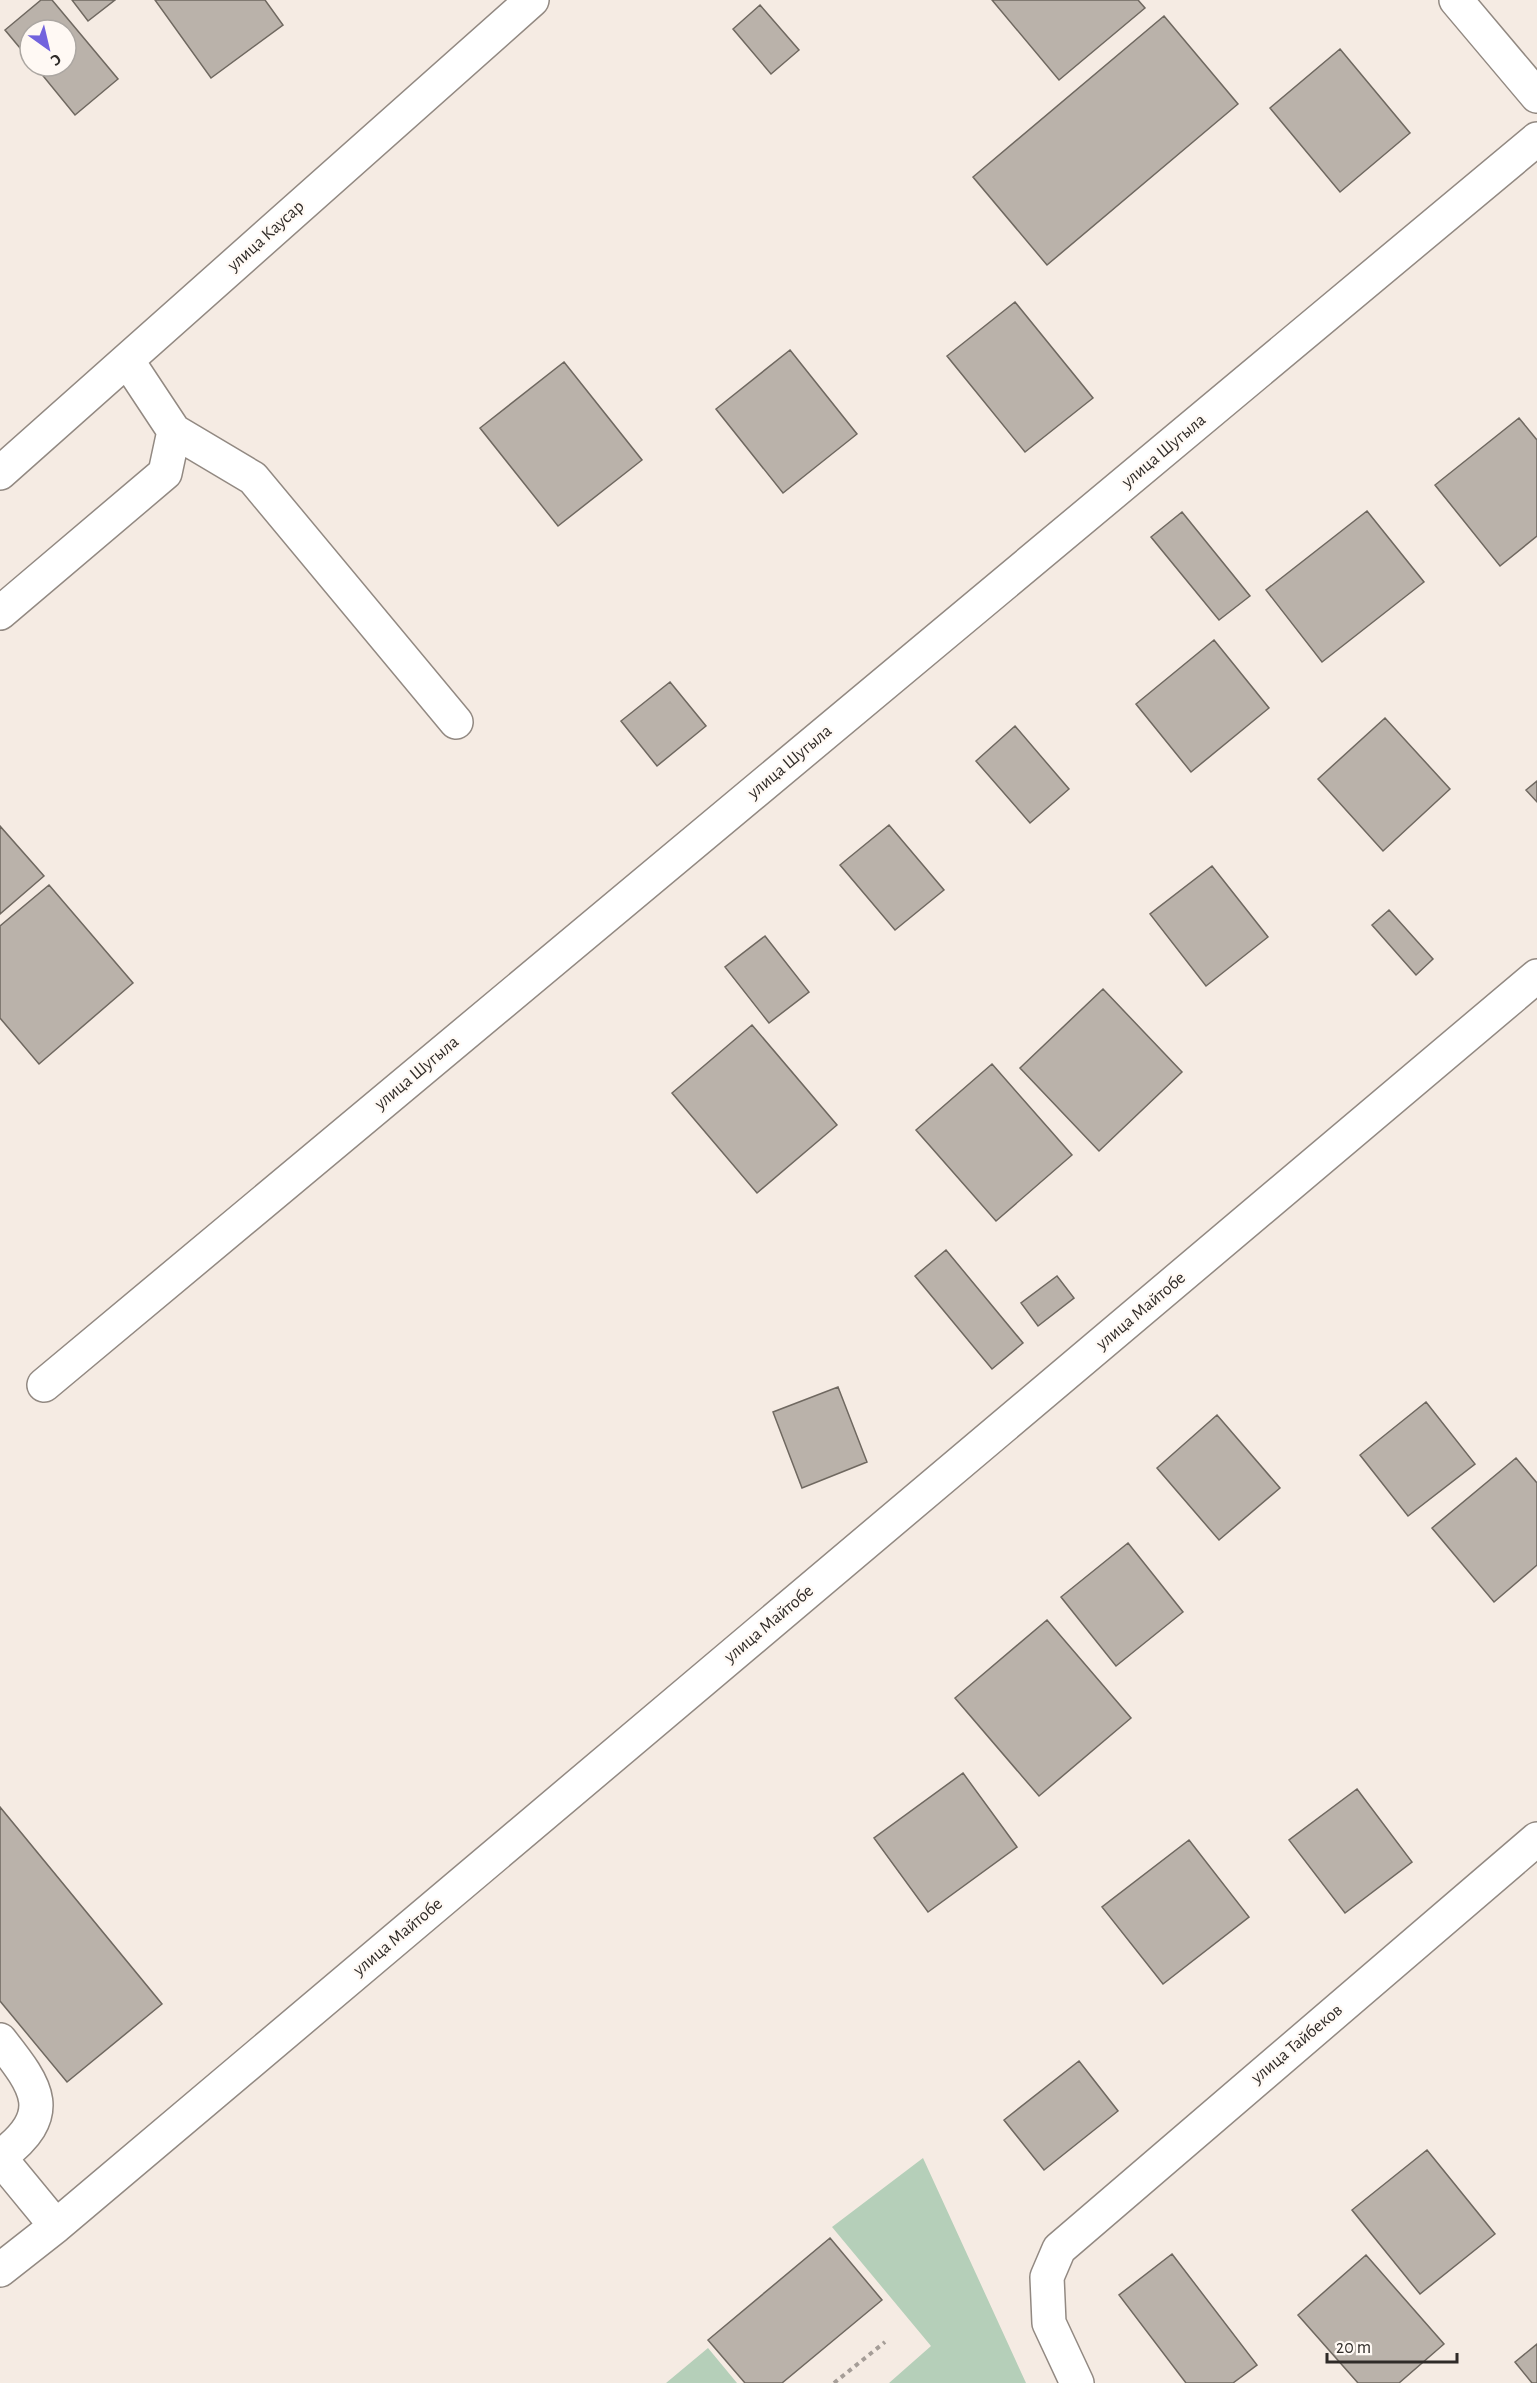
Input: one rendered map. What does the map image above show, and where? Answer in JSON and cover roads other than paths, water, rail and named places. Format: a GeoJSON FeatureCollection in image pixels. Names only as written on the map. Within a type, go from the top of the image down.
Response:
{"type":"FeatureCollection","features":[{"type":"Feature","properties":{"kind":"street","name":"улица Каусар"},"geometry":{"type":"LineString","coordinates":[[0,473],[532,0]]}},
{"type":"Feature","properties":{"kind":"street"},"geometry":{"type":"LineString","coordinates":[[1456,0],[1537,96]]}},
{"type":"Feature","properties":{"kind":"street","name":"улица Шугыла"},"geometry":{"type":"LineString","coordinates":[[44,1385],[1537,139]]}},
{"type":"Feature","properties":{"kind":"street"},"geometry":{"type":"LineString","coordinates":[[127,360],[174,431],[253,478],[456,722]]}},
{"type":"Feature","properties":{"kind":"street"},"geometry":{"type":"LineString","coordinates":[[0,613],[165,472],[174,431]]}},
{"type":"Feature","properties":{"kind":"street","name":"улица Майтобе"},"geometry":{"type":"LineString","coordinates":[[0,2270],[56,2226],[1537,976]]}},
{"type":"Feature","properties":{"kind":"street","name":"улица Тайбеков"},"geometry":{"type":"LineString","coordinates":[[1077,2383],[1049,2323],[1047,2277],[1059,2250],[1537,1839]]}},
{"type":"Feature","properties":{"kind":"street"},"geometry":{"type":"LineString","coordinates":[[0,2040],[26,2073],[36,2102],[32,2126],[20,2142],[0,2158],[56,2226]]}}]}
